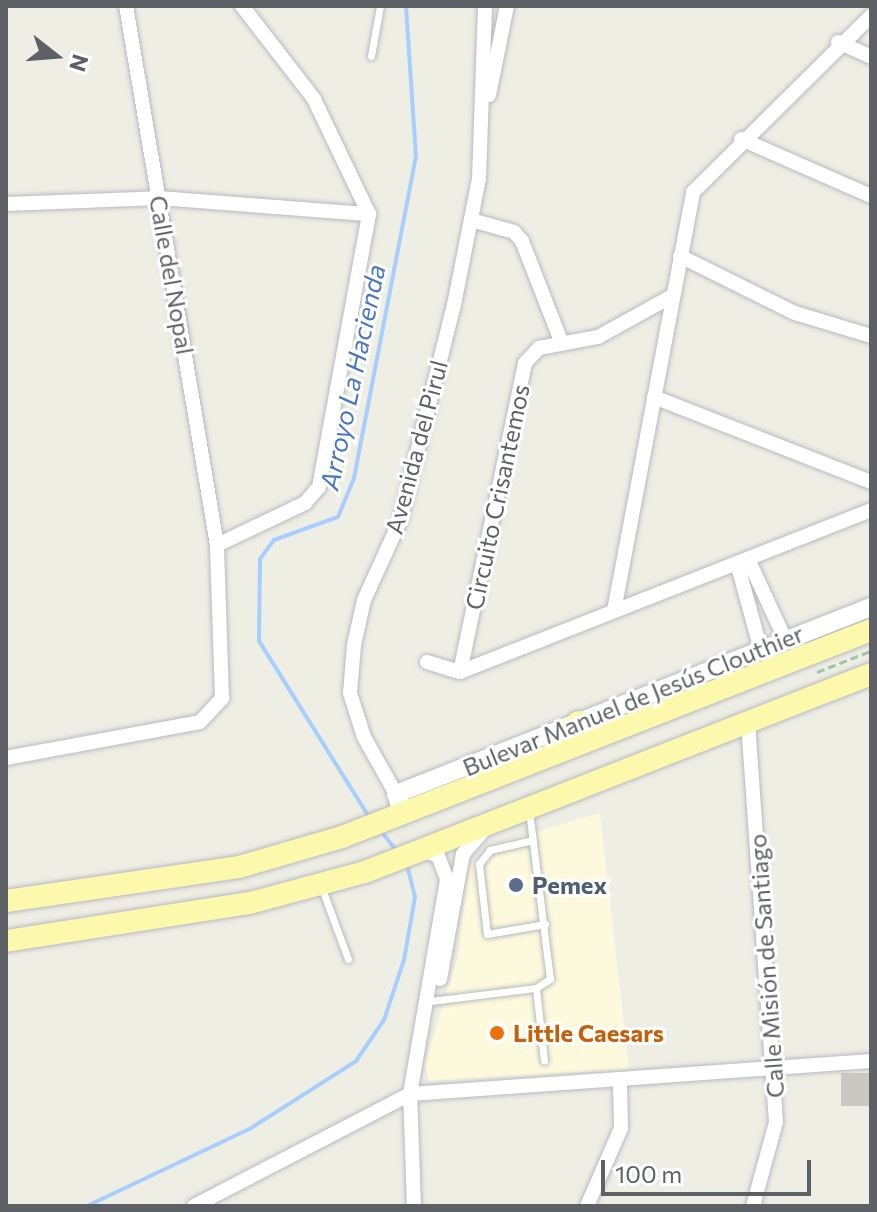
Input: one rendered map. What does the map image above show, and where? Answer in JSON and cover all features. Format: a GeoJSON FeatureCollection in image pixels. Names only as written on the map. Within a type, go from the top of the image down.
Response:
{"type":"FeatureCollection","features":[{"type":"Feature","properties":{"kind":"main road"},"geometry":{"type":"LineString","coordinates":[[6,901],[239,867],[342,837],[394,808],[551,754],[871,630]]}},
{"type":"Feature","properties":{"kind":"main road"},"geometry":{"type":"LineString","coordinates":[[6,941],[250,903],[365,872],[871,674]]}},
{"type":"Feature","properties":{"kind":"main road"},"geometry":{"type":"LineString","coordinates":[[551,754],[578,722]]}},
{"type":"Feature","properties":{"kind":"street","name":"Calle del Nopal"},"geometry":{"type":"LineString","coordinates":[[6,755],[200,722],[215,713],[222,698],[217,545],[126,6]]}},
{"type":"Feature","properties":{"kind":"street"},"geometry":{"type":"LineString","coordinates":[[217,545],[305,503],[319,487],[369,214],[314,99],[242,6]]}},
{"type":"Feature","properties":{"kind":"street"},"geometry":{"type":"LineString","coordinates":[[480,134],[485,6]]}},
{"type":"Feature","properties":{"kind":"street"},"geometry":{"type":"LineString","coordinates":[[480,134],[507,6]]}},
{"type":"Feature","properties":{"kind":"street"},"geometry":{"type":"LineString","coordinates":[[614,611],[693,192],[838,42],[871,16]]}},
{"type":"Feature","properties":{"kind":"street"},"geometry":{"type":"LineString","coordinates":[[838,42],[871,57]]}},
{"type":"Feature","properties":{"kind":"street","name":"Avenida del Pirul"},"geometry":{"type":"LineString","coordinates":[[394,808],[364,737],[350,693],[354,645],[364,600],[400,521],[471,220],[480,134]]}},
{"type":"Feature","properties":{"kind":"street"},"geometry":{"type":"LineString","coordinates":[[741,139],[871,196]]}},
{"type":"Feature","properties":{"kind":"street"},"geometry":{"type":"LineString","coordinates":[[6,204],[159,198],[369,214]]}},
{"type":"Feature","properties":{"kind":"street"},"geometry":{"type":"LineString","coordinates":[[471,220],[514,232],[522,241],[561,341]]}},
{"type":"Feature","properties":{"kind":"street"},"geometry":{"type":"LineString","coordinates":[[680,256],[795,313],[871,336]]}},
{"type":"Feature","properties":{"kind":"street","name":"Circuito Crisantemos"},"geometry":{"type":"LineString","coordinates":[[460,672],[525,363],[539,348],[561,341],[598,337],[672,296]]}},
{"type":"Feature","properties":{"kind":"street"},"geometry":{"type":"LineString","coordinates":[[654,397],[871,482]]}},
{"type":"Feature","properties":{"kind":"street"},"geometry":{"type":"LineString","coordinates":[[427,662],[460,672],[871,510]]}},
{"type":"Feature","properties":{"kind":"street"},"geometry":{"type":"LineString","coordinates":[[743,561],[785,639]]}},
{"type":"Feature","properties":{"kind":"street"},"geometry":{"type":"LineString","coordinates":[[743,561],[761,650]]}},
{"type":"Feature","properties":{"kind":"street","name":"Bulevar Manuel de Jesús Clouthier"},"geometry":{"type":"LineString","coordinates":[[394,808],[578,722],[871,607]]}},
{"type":"Feature","properties":{"kind":"street","name":"Calle Misión de Santiago"},"geometry":{"type":"LineString","coordinates":[[748,722],[775,1070],[776,1122],[753,1206]]}},
{"type":"Feature","properties":{"kind":"street"},"geometry":{"type":"LineString","coordinates":[[431,1001],[448,955],[463,854],[495,821]]}},
{"type":"Feature","properties":{"kind":"street"},"geometry":{"type":"LineString","coordinates":[[414,1206],[410,1094],[431,1001],[447,879],[438,856],[423,850]]}},
{"type":"Feature","properties":{"kind":"street"},"geometry":{"type":"LineString","coordinates":[[194,1206],[410,1094],[620,1084],[871,1061]]}},
{"type":"Feature","properties":{"kind":"street"},"geometry":{"type":"LineString","coordinates":[[587,1206],[621,1128],[620,1084]]}},
{"type":"Feature","properties":{"kind":"lane"},"geometry":{"type":"LineString","coordinates":[[371,56],[380,6]]}},
{"type":"Feature","properties":{"kind":"lane"},"geometry":{"type":"LineString","coordinates":[[431,1001],[536,988],[553,971],[528,808]]}},
{"type":"Feature","properties":{"kind":"lane"},"geometry":{"type":"LineString","coordinates":[[533,840],[490,850],[479,864],[487,934],[545,924]]}},
{"type":"Feature","properties":{"kind":"lane"},"geometry":{"type":"LineString","coordinates":[[320,884],[348,959]]}},
{"type":"Feature","properties":{"kind":"lane"},"geometry":{"type":"LineString","coordinates":[[536,988],[544,1061]]}},
{"type":"Feature","properties":{"kind":"shaded area"},"geometry":{"type":"Polygon","coordinates":[[[600,813],[629,1069],[429,1081],[425,1064],[458,956],[469,867],[494,844],[600,813]]]}},
{"type":"Feature","properties":{"kind":"building"},"geometry":{"type":"Polygon","coordinates":[[[841,1073],[871,1073],[871,1106],[841,1106],[841,1073]]]}},
{"type":"Feature","properties":{"kind":"waterway","name":"Arroyo La Hacienda"},"geometry":{"type":"LineString","coordinates":[[369,817],[259,641],[260,559],[274,540],[338,517],[354,478],[416,157],[406,6]]}},
{"type":"Feature","properties":{"kind":"waterway","name":"Arroyo La Hacienda"},"geometry":{"type":"LineString","coordinates":[[380,830],[397,851]]}},
{"type":"Feature","properties":{"kind":"waterway","name":"Arroyo La Hacienda"},"geometry":{"type":"LineString","coordinates":[[87,1206],[251,1128],[356,1061],[384,1020],[404,960],[415,897],[407,865]]}},
{"type":"Feature","properties":{"kind":"place","name":"Pemex"},"geometry":{"type":"Point","coordinates":[516,885]}},
{"type":"Feature","properties":{"kind":"place","name":"Little Caesars"},"geometry":{"type":"Point","coordinates":[497,1033]}}]}
